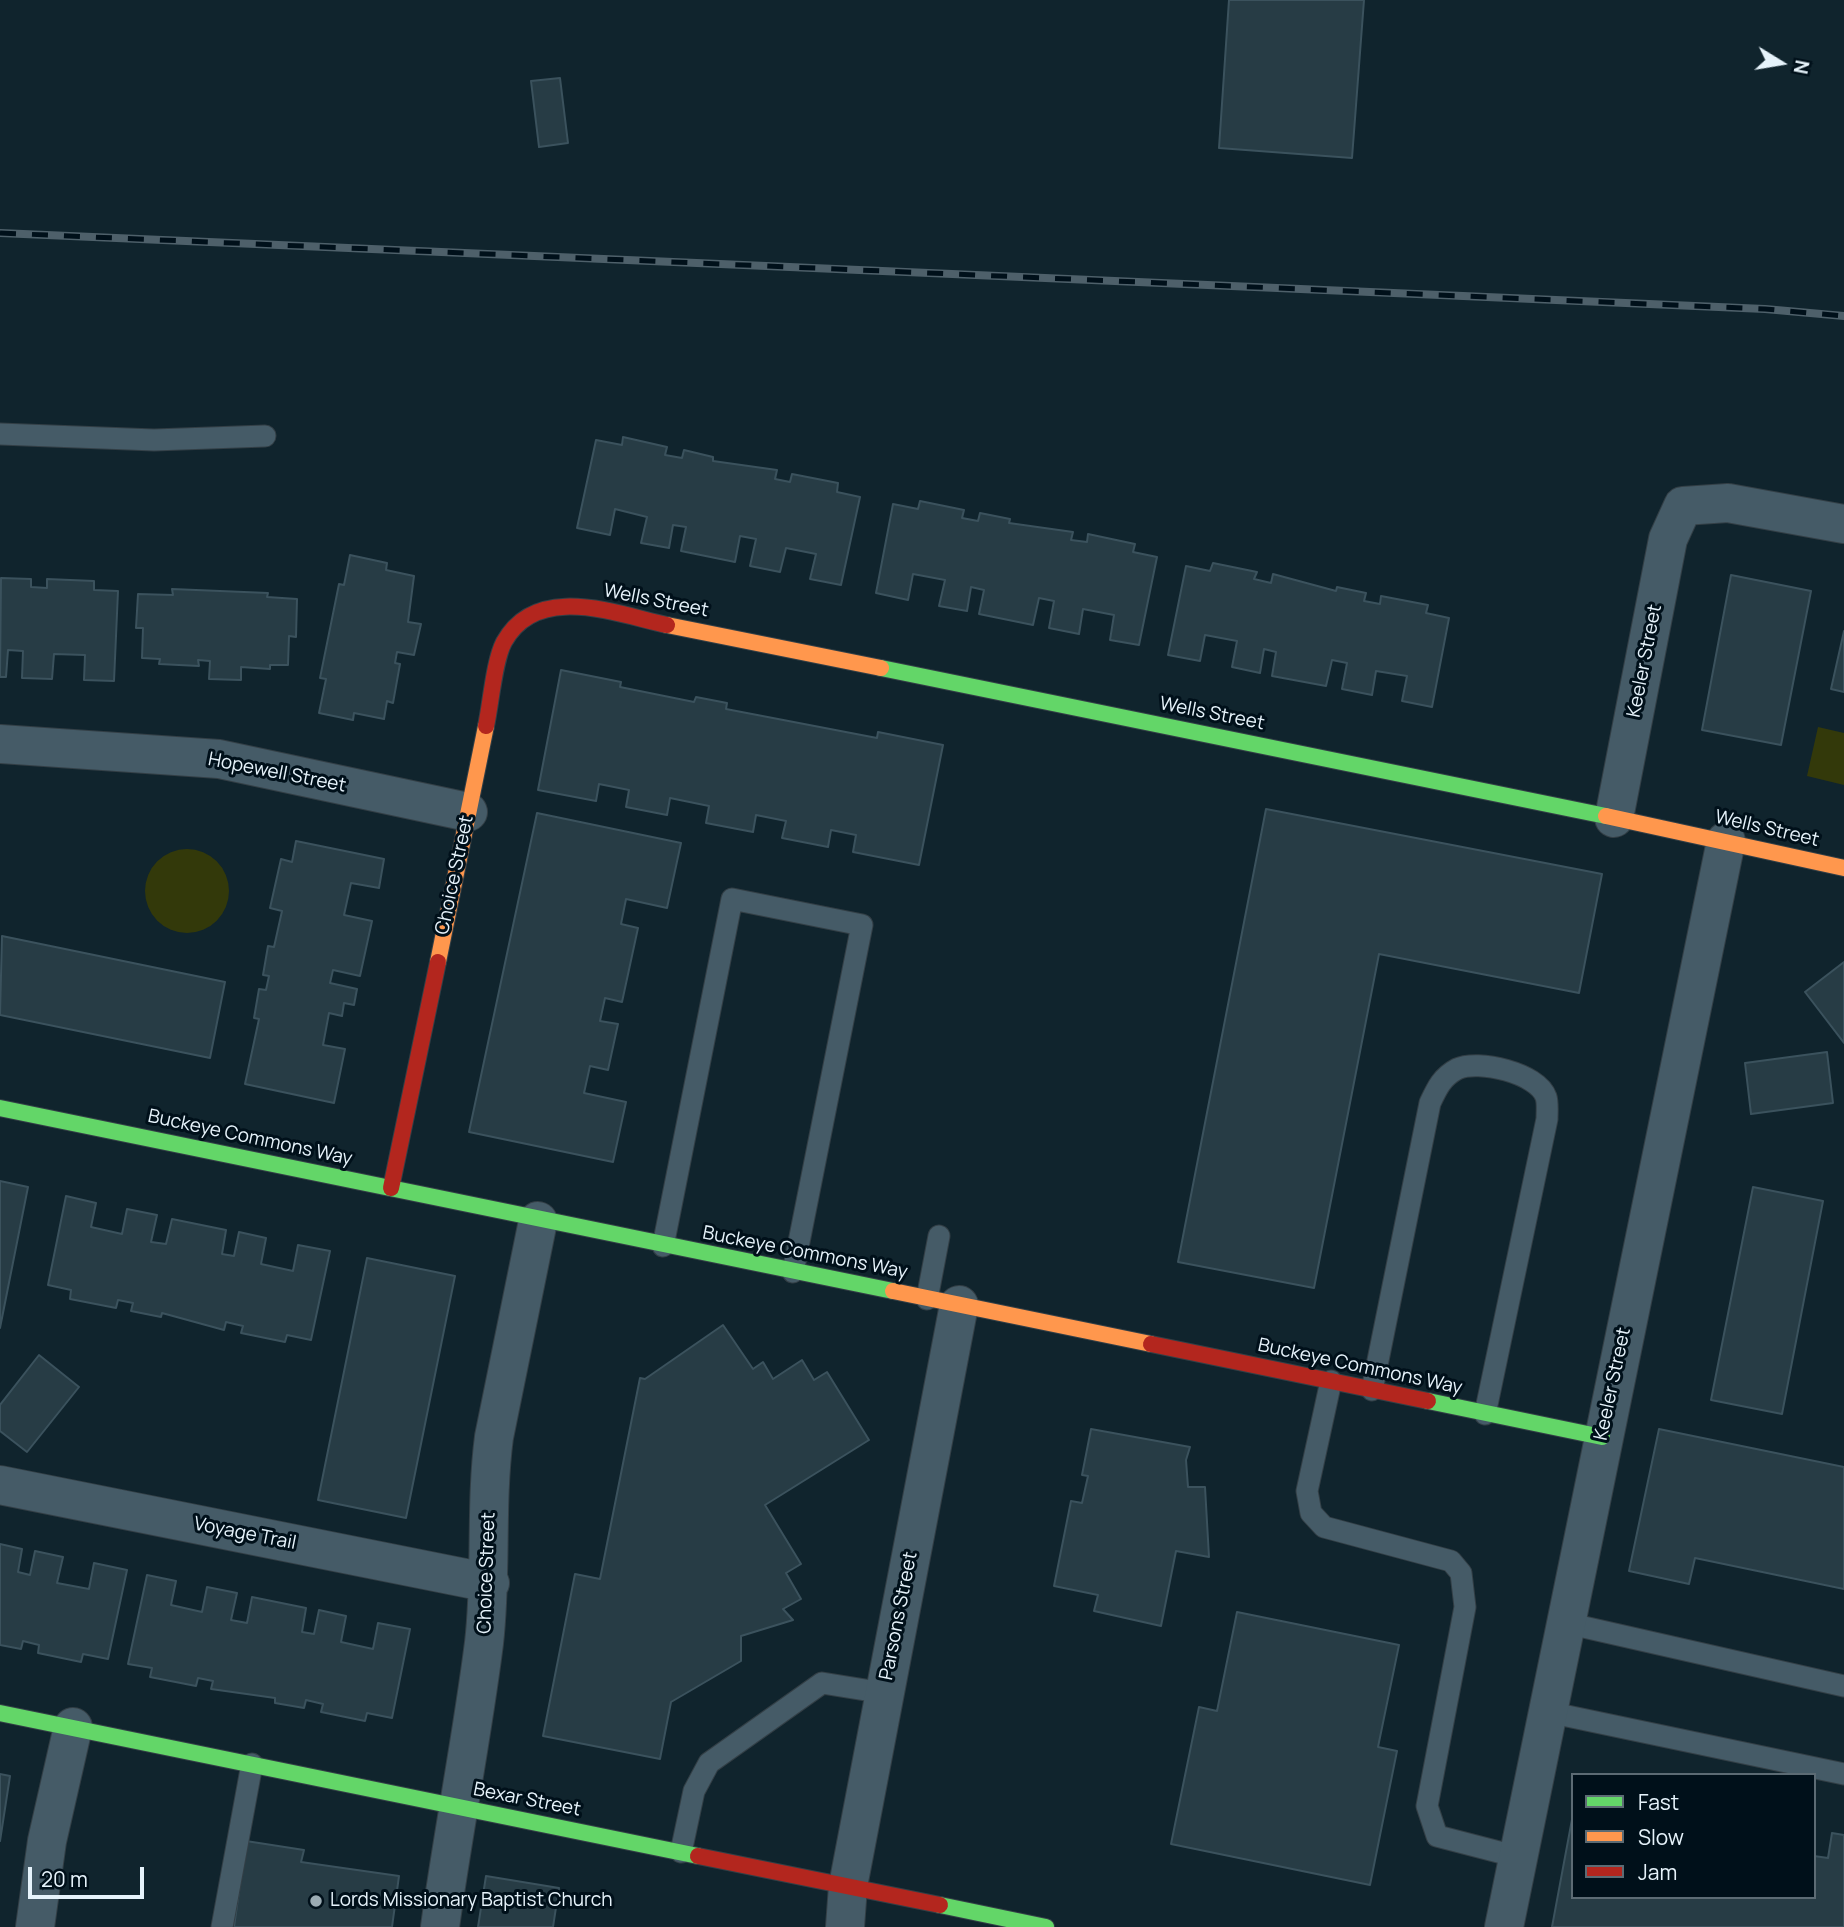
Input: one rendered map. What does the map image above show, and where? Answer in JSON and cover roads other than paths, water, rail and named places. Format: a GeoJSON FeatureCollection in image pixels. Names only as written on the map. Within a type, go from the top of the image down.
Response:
{"type":"FeatureCollection","features":[{"type":"Feature","properties":{"kind":"street","name":"Keeler Street"},"geometry":{"type":"LineString","coordinates":[[1614,818],[1668,539],[1683,506],[1728,503],[1844,524]]}},
{"type":"Feature","properties":{"kind":"street","name":"Wells Street"},"geometry":{"type":"LineString","coordinates":[[570,606],[1726,841],[1844,868]]}},
{"type":"Feature","properties":{"kind":"street","name":"Choice Street"},"geometry":{"type":"LineString","coordinates":[[391,1188],[503,644],[518,621],[540,610],[570,606]]}},
{"type":"Feature","properties":{"kind":"street","name":"Hopewell Street"},"geometry":{"type":"LineString","coordinates":[[0,744],[219,759],[468,812]]}},
{"type":"Feature","properties":{"kind":"street","name":"Keeler Street"},"geometry":{"type":"LineString","coordinates":[[1504,1927],[1602,1437],[1726,841]]}},
{"type":"Feature","properties":{"kind":"street","name":"Buckeye Commons Way"},"geometry":{"type":"LineString","coordinates":[[0,1108],[538,1221],[1602,1437]]}},
{"type":"Feature","properties":{"kind":"street","name":"Choice Street"},"geometry":{"type":"LineString","coordinates":[[440,1927],[484,1644],[490,1583],[489,1472],[538,1221]]}},
{"type":"Feature","properties":{"kind":"street","name":"Parsons Street"},"geometry":{"type":"LineString","coordinates":[[845,1927],[848,1886],[884,1693],[943,1302]]}},
{"type":"Feature","properties":{"kind":"street","name":"Voyage Trail"},"geometry":{"type":"LineString","coordinates":[[0,1485],[490,1583]]}},
{"type":"Feature","properties":{"kind":"street","name":"Bexar Street"},"geometry":{"type":"LineString","coordinates":[[0,1713],[1046,1927]]}},
{"type":"Feature","properties":{"kind":"street"},"geometry":{"type":"LineString","coordinates":[[35,1927],[47,1841],[73,1727]]}},
{"type":"Feature","properties":{"kind":"lane"},"geometry":{"type":"LineString","coordinates":[[0,434],[155,440],[265,436]]}},
{"type":"Feature","properties":{"kind":"lane"},"geometry":{"type":"LineString","coordinates":[[663,1246],[732,899],[862,925],[793,1272]]}},
{"type":"Feature","properties":{"kind":"lane"},"geometry":{"type":"LineString","coordinates":[[1372,1390],[1430,1103],[1439,1083],[1459,1068],[1484,1067],[1523,1075],[1538,1083],[1547,1098],[1547,1119],[1485,1414]]}},
{"type":"Feature","properties":{"kind":"lane"},"geometry":{"type":"LineString","coordinates":[[939,1236],[943,1302]]}},
{"type":"Feature","properties":{"kind":"lane"},"geometry":{"type":"LineString","coordinates":[[1331,1381],[1307,1491],[1311,1513],[1324,1527],[1451,1562],[1461,1573],[1465,1607],[1427,1806],[1437,1836],[1518,1857]]}},
{"type":"Feature","properties":{"kind":"lane"},"geometry":{"type":"LineString","coordinates":[[1566,1623],[1844,1686]]}},
{"type":"Feature","properties":{"kind":"lane"},"geometry":{"type":"LineString","coordinates":[[681,1852],[694,1791],[709,1763],[822,1683],[884,1693]]}},
{"type":"Feature","properties":{"kind":"lane"},"geometry":{"type":"LineString","coordinates":[[1548,1712],[1844,1774]]}},
{"type":"Feature","properties":{"kind":"lane"},"geometry":{"type":"LineString","coordinates":[[222,1927],[251,1764]]}},
{"type":"Feature","properties":{"kind":"railway"},"geometry":{"type":"LineString","coordinates":[[0,233],[1765,309],[1844,316]]}},
{"type":"Feature","properties":{"kind":"place","name":"Lords Missionary Baptist Church"},"geometry":{"type":"Point","coordinates":[316,1901]}}]}
